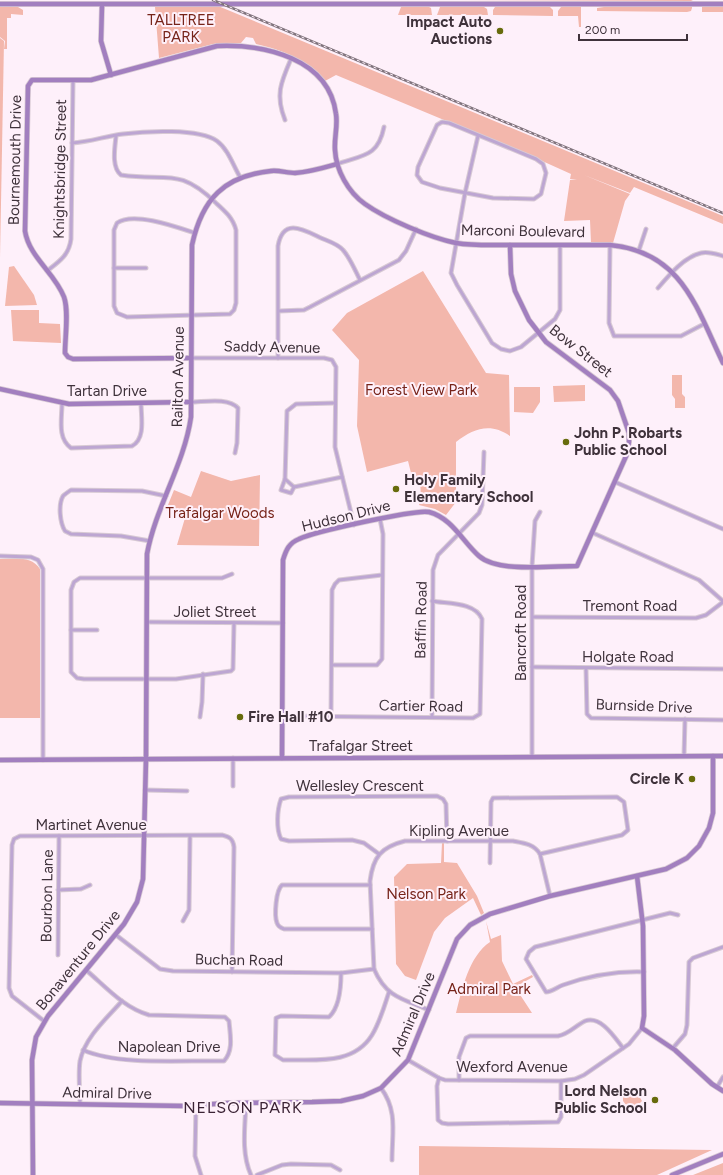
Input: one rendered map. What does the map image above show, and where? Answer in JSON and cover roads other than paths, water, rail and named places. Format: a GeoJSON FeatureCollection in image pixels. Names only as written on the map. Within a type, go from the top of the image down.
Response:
{"type":"FeatureCollection","features":[{"type":"Feature","properties":{"kind":"street"},"geometry":{"type":"LineString","coordinates":[[701,0],[705,4]]}},
{"type":"Feature","properties":{"kind":"street"},"geometry":{"type":"LineString","coordinates":[[0,4],[723,4]]}},
{"type":"Feature","properties":{"kind":"street"},"geometry":{"type":"LineString","coordinates":[[102,4],[101,41],[111,75]]}},
{"type":"Feature","properties":{"kind":"street","name":"Marconi Boulevard"},"geometry":{"type":"LineString","coordinates":[[111,75],[217,46],[237,45],[259,47],[279,53],[316,74],[333,99],[336,115],[335,150],[337,164],[349,188],[364,204],[416,229],[455,243],[478,245],[610,245],[639,250],[659,260],[673,272],[687,288],[723,363]]}},
{"type":"Feature","properties":{"kind":"street"},"geometry":{"type":"LineString","coordinates":[[285,120],[280,107],[279,93],[282,80],[291,59]]}},
{"type":"Feature","properties":{"kind":"street","name":"Bournemouth Drive"},"geometry":{"type":"LineString","coordinates":[[68,358],[65,353],[64,298],[31,249],[27,239],[28,86],[32,80],[91,80],[111,75]]}},
{"type":"Feature","properties":{"kind":"street","name":"Knightsbridge Street"},"geometry":{"type":"LineString","coordinates":[[47,271],[63,259],[70,250],[72,239],[73,81]]}},
{"type":"Feature","properties":{"kind":"street"},"geometry":{"type":"LineString","coordinates":[[442,122],[449,123],[536,160],[543,164],[546,173],[541,194],[534,199],[493,198],[464,193],[422,182],[417,175],[418,167],[437,125],[442,122]]}},
{"type":"Feature","properties":{"kind":"street"},"geometry":{"type":"LineString","coordinates":[[337,164],[374,151],[381,141],[384,127]]}},
{"type":"Feature","properties":{"kind":"street"},"geometry":{"type":"LineString","coordinates":[[72,143],[92,142],[116,136],[192,132],[207,136],[217,141],[225,150],[240,177]]}},
{"type":"Feature","properties":{"kind":"street"},"geometry":{"type":"LineString","coordinates":[[116,136],[115,167],[117,172],[121,175],[169,176],[183,179],[194,184],[228,214],[234,222],[236,230],[236,303],[234,310],[230,314],[220,316],[192,315],[127,317],[117,313],[114,306],[114,230],[117,223],[121,220],[154,220],[195,233]]}},
{"type":"Feature","properties":{"kind":"street"},"geometry":{"type":"LineString","coordinates":[[478,136],[464,193],[451,273],[492,343],[501,349],[510,351],[521,348],[555,319],[560,310],[560,246]]}},
{"type":"Feature","properties":{"kind":"street","name":"Railton Avenue"},"geometry":{"type":"LineString","coordinates":[[146,759],[147,554],[166,496],[188,439],[191,402],[192,245],[195,233],[203,212],[212,199],[218,192],[240,177],[273,171],[294,173],[314,171],[337,164]]}},
{"type":"Feature","properties":{"kind":"street"},"geometry":{"type":"LineString","coordinates":[[278,358],[278,246],[280,237],[285,231],[292,228],[300,228],[342,248],[360,280]]}},
{"type":"Feature","properties":{"kind":"street"},"geometry":{"type":"LineString","coordinates":[[279,311],[304,310],[310,308],[399,260],[406,251],[416,229]]}},
{"type":"Feature","properties":{"kind":"street"},"geometry":{"type":"LineString","coordinates":[[639,250],[646,229]]}},
{"type":"Feature","properties":{"kind":"street","name":"Bow Street"},"geometry":{"type":"LineString","coordinates":[[510,245],[511,274],[515,291],[529,320],[546,342],[603,383],[618,400],[630,442],[627,454],[593,534],[577,566],[532,566]]}},
{"type":"Feature","properties":{"kind":"street"},"geometry":{"type":"LineString","coordinates":[[610,245],[609,323],[614,336],[681,336],[704,324]]}},
{"type":"Feature","properties":{"kind":"street"},"geometry":{"type":"LineString","coordinates":[[658,288],[688,259],[701,253],[723,256]]}},
{"type":"Feature","properties":{"kind":"street"},"geometry":{"type":"LineString","coordinates":[[114,268],[146,268]]}},
{"type":"Feature","properties":{"kind":"street","name":"Saddy Avenue"},"geometry":{"type":"LineString","coordinates":[[68,358],[324,358],[332,360],[336,367],[335,446],[354,525]]}},
{"type":"Feature","properties":{"kind":"street","name":"Tartan Drive"},"geometry":{"type":"LineString","coordinates":[[0,389],[62,403],[191,402]]}},
{"type":"Feature","properties":{"kind":"street"},"geometry":{"type":"LineString","coordinates":[[191,402],[227,402],[234,404],[238,408],[237,443],[235,453]]}},
{"type":"Feature","properties":{"kind":"street"},"geometry":{"type":"LineString","coordinates":[[294,487],[291,493],[281,490],[285,479],[287,411],[296,404],[335,402]]}},
{"type":"Feature","properties":{"kind":"street"},"geometry":{"type":"LineString","coordinates":[[62,403],[62,436],[65,443],[71,448],[132,446],[135,444],[141,430],[142,403]]}},
{"type":"Feature","properties":{"kind":"street","name":"Baffin Road"},"geometry":{"type":"LineString","coordinates":[[432,716],[433,570],[437,559],[479,513],[482,505],[484,452]]}},
{"type":"Feature","properties":{"kind":"street"},"geometry":{"type":"LineString","coordinates":[[294,487],[342,477]]}},
{"type":"Feature","properties":{"kind":"street"},"geometry":{"type":"LineString","coordinates":[[285,479],[294,487]]}},
{"type":"Feature","properties":{"kind":"street"},"geometry":{"type":"LineString","coordinates":[[615,482],[723,529]]}},
{"type":"Feature","properties":{"kind":"street"},"geometry":{"type":"LineString","coordinates":[[150,541],[121,536],[71,534],[64,531],[61,525],[61,502],[64,495],[71,490],[142,491],[166,496]]}},
{"type":"Feature","properties":{"kind":"street","name":"Hudson Drive"},"geometry":{"type":"LineString","coordinates":[[282,758],[283,560],[289,544],[299,538],[380,519],[416,511],[430,512],[441,518],[460,534],[480,556],[489,562],[508,567],[532,566]]}},
{"type":"Feature","properties":{"kind":"street","name":"Bancroft Road"},"geometry":{"type":"LineString","coordinates":[[532,756],[532,566],[535,521],[540,512]]}},
{"type":"Feature","properties":{"kind":"street"},"geometry":{"type":"LineString","coordinates":[[332,664],[366,666],[377,664],[382,659],[383,534],[380,519]]}},
{"type":"Feature","properties":{"kind":"street"},"geometry":{"type":"LineString","coordinates":[[593,534],[699,580],[723,602]]}},
{"type":"Feature","properties":{"kind":"street"},"geometry":{"type":"LineString","coordinates":[[0,556],[31,557],[38,560],[43,568],[43,760]]}},
{"type":"Feature","properties":{"kind":"street"},"geometry":{"type":"LineString","coordinates":[[232,574],[222,578],[80,578],[74,582],[71,590],[71,672],[77,678],[176,680],[233,669],[234,623]]}},
{"type":"Feature","properties":{"kind":"street"},"geometry":{"type":"LineString","coordinates":[[331,716],[332,597],[334,584],[339,580],[382,575]]}},
{"type":"Feature","properties":{"kind":"street","name":"Cartier Road"},"geometry":{"type":"LineString","coordinates":[[282,716],[432,716],[473,718],[480,714],[482,619],[476,609],[432,601]]}},
{"type":"Feature","properties":{"kind":"street","name":"Tremont Road"},"geometry":{"type":"LineString","coordinates":[[533,617],[696,618],[706,615],[723,602]]}},
{"type":"Feature","properties":{"kind":"street","name":"Joliet Street"},"geometry":{"type":"LineString","coordinates":[[147,622],[282,623]]}},
{"type":"Feature","properties":{"kind":"street"},"geometry":{"type":"LineString","coordinates":[[71,630],[97,630]]}},
{"type":"Feature","properties":{"kind":"street","name":"Holgate Road"},"geometry":{"type":"LineString","coordinates":[[532,667],[586,669],[723,669]]}},
{"type":"Feature","properties":{"kind":"street","name":"Burnside Drive"},"geometry":{"type":"LineString","coordinates":[[586,669],[587,714],[591,718],[723,720]]}},
{"type":"Feature","properties":{"kind":"street"},"geometry":{"type":"LineString","coordinates":[[200,717],[203,674]]}},
{"type":"Feature","properties":{"kind":"street"},"geometry":{"type":"LineString","coordinates":[[684,756],[685,719]]}},
{"type":"Feature","properties":{"kind":"street","name":"Admiral Drive"},"geometry":{"type":"LineString","coordinates":[[0,1103],[196,1105],[341,1101],[363,1096],[381,1088],[408,1060],[457,939],[470,925],[490,914],[550,896],[666,869],[687,858],[699,846],[709,828],[713,813],[713,756]]}},
{"type":"Feature","properties":{"kind":"street","name":"Trafalgar Street"},"geometry":{"type":"LineString","coordinates":[[0,760],[723,756]]}},
{"type":"Feature","properties":{"kind":"street"},"geometry":{"type":"LineString","coordinates":[[232,786],[233,758]]}},
{"type":"Feature","properties":{"kind":"street","name":"Bonaventure Drive"},"geometry":{"type":"LineString","coordinates":[[33,1175],[32,1060],[36,1036],[44,1021],[116,935],[132,912],[141,890],[145,836],[146,759]]}},
{"type":"Feature","properties":{"kind":"street"},"geometry":{"type":"LineString","coordinates":[[145,790],[187,791]]}},
{"type":"Feature","properties":{"kind":"street","name":"Wellesley Crescent"},"geometry":{"type":"LineString","coordinates":[[379,854],[364,843],[352,840],[289,841],[281,839],[278,834],[279,805],[281,799],[289,796],[437,796],[443,799],[446,804],[447,841]]}},
{"type":"Feature","properties":{"kind":"street"},"geometry":{"type":"LineString","coordinates":[[490,862],[491,802],[493,798],[617,797],[624,802],[628,830],[622,835],[540,854],[550,896]]}},
{"type":"Feature","properties":{"kind":"street","name":"Martinet Avenue"},"geometry":{"type":"LineString","coordinates":[[44,1021],[12,996],[9,988],[12,845],[14,838],[20,836],[222,835],[233,840],[232,972]]}},
{"type":"Feature","properties":{"kind":"street","name":"Bourbon Lane"},"geometry":{"type":"LineString","coordinates":[[58,955],[59,836]]}},
{"type":"Feature","properties":{"kind":"street"},"geometry":{"type":"LineString","coordinates":[[182,921],[189,910],[190,836]]}},
{"type":"Feature","properties":{"kind":"street","name":"Kipling Avenue"},"geometry":{"type":"LineString","coordinates":[[379,854],[393,844],[405,841],[513,841],[527,843],[537,849],[540,854]]}},
{"type":"Feature","properties":{"kind":"street"},"geometry":{"type":"LineString","coordinates":[[379,854],[372,868],[370,885],[374,969],[378,980],[389,992],[429,1010]]}},
{"type":"Feature","properties":{"kind":"street"},"geometry":{"type":"LineString","coordinates":[[636,876],[642,920],[644,972],[644,1016],[642,1028],[673,1048],[716,1088],[723,1091]]}},
{"type":"Feature","properties":{"kind":"street"},"geometry":{"type":"LineString","coordinates":[[58,890],[81,889],[90,885]]}},
{"type":"Feature","properties":{"kind":"street"},"geometry":{"type":"LineString","coordinates":[[370,885],[282,885],[278,888],[276,894],[277,923],[284,929],[372,929]]}},
{"type":"Feature","properties":{"kind":"street"},"geometry":{"type":"LineString","coordinates":[[644,972],[612,972],[562,985],[546,992],[526,959],[528,952],[535,947],[670,913],[678,915]]}},
{"type":"Feature","properties":{"kind":"street","name":"Buchan Road"},"geometry":{"type":"LineString","coordinates":[[116,935],[160,969],[232,972],[341,973],[374,969]]}},
{"type":"Feature","properties":{"kind":"street"},"geometry":{"type":"LineString","coordinates":[[673,1048],[685,1034],[687,1025],[689,962],[693,958],[723,947]]}},
{"type":"Feature","properties":{"kind":"street","name":"Napolean Drive"},"geometry":{"type":"LineString","coordinates":[[83,1050],[96,1056],[118,1060],[224,1061],[229,1056],[229,1021],[225,1017],[149,1015],[132,1008],[122,1001],[86,970]]}},
{"type":"Feature","properties":{"kind":"street"},"geometry":{"type":"LineString","coordinates":[[341,973],[340,992],[335,1012],[329,1017],[281,1016],[276,1018],[275,1055],[278,1058],[283,1060],[337,1059],[362,1048],[377,1026],[389,992]]}},
{"type":"Feature","properties":{"kind":"street"},"geometry":{"type":"LineString","coordinates":[[80,1104],[80,1062],[83,1050],[90,1039],[122,1001]]}},
{"type":"Feature","properties":{"kind":"street"},"geometry":{"type":"LineString","coordinates":[[458,1080],[458,1057],[466,1038],[470,1036],[558,1036],[564,1035],[586,1021],[594,1021],[607,1028],[623,1048]]}},
{"type":"Feature","properties":{"kind":"street","name":"Wexford Avenue"},"geometry":{"type":"LineString","coordinates":[[408,1060],[439,1078],[458,1080],[561,1081],[584,1075],[623,1048],[637,1036],[642,1028]]}},
{"type":"Feature","properties":{"kind":"street"},"geometry":{"type":"LineString","coordinates":[[716,1088],[723,1077]]}},
{"type":"Feature","properties":{"kind":"street"},"geometry":{"type":"LineString","coordinates":[[439,1078],[437,1086],[438,1120],[442,1123],[448,1124],[558,1122],[561,1117],[561,1081]]}},
{"type":"Feature","properties":{"kind":"street"},"geometry":{"type":"LineString","coordinates":[[381,1088],[387,1096],[394,1115],[392,1160]]}},
{"type":"Feature","properties":{"kind":"street"},"geometry":{"type":"LineString","coordinates":[[246,1104],[245,1149],[247,1166],[251,1175]]}},
{"type":"Feature","properties":{"kind":"street"},"geometry":{"type":"LineString","coordinates":[[196,1105],[195,1156],[201,1175]]}},
{"type":"Feature","properties":{"kind":"street"},"geometry":{"type":"LineString","coordinates":[[672,1175],[723,1154]]}},
{"type":"Feature","properties":{"kind":"street"},"geometry":{"type":"LineString","coordinates":[[257,1175],[282,1165],[291,1164],[332,1166],[340,1170]]}},
{"type":"Feature","properties":{"kind":"railway"},"geometry":{"type":"LineString","coordinates":[[213,0],[723,213]]}},
{"type":"Feature","properties":{"kind":"place","name":"Impact Auto Auctions"},"geometry":{"type":"Point","coordinates":[500,31]}},
{"type":"Feature","properties":{"kind":"place","name":"John P. Robarts Public School"},"geometry":{"type":"Point","coordinates":[566,442]}},
{"type":"Feature","properties":{"kind":"place","name":"Holy Family Elementary School"},"geometry":{"type":"Point","coordinates":[396,489]}},
{"type":"Feature","properties":{"kind":"place","name":"Fire Hall #10"},"geometry":{"type":"Point","coordinates":[240,717]}},
{"type":"Feature","properties":{"kind":"place","name":"Circle K"},"geometry":{"type":"Point","coordinates":[692,779]}},
{"type":"Feature","properties":{"kind":"place","name":"Lord Nelson Public School"},"geometry":{"type":"Point","coordinates":[655,1100]}},
{"type":"Feature","properties":{"kind":"district","name":"NELSON PARK"},"geometry":{"type":"Point","coordinates":[243,1107]}},
{"type":"Feature","properties":{"kind":"park label","name":"TALLTREE PARK"},"geometry":{"type":"Point","coordinates":[181,28]}},
{"type":"Feature","properties":{"kind":"park label","name":"Forest View Park"},"geometry":{"type":"Point","coordinates":[421,390]}},
{"type":"Feature","properties":{"kind":"park label","name":"Trafalgar Woods"},"geometry":{"type":"Point","coordinates":[220,513]}},
{"type":"Feature","properties":{"kind":"park label","name":"Nelson Park"},"geometry":{"type":"Point","coordinates":[426,894]}},
{"type":"Feature","properties":{"kind":"park label","name":"Admiral Park"},"geometry":{"type":"Point","coordinates":[489,989]}}]}
